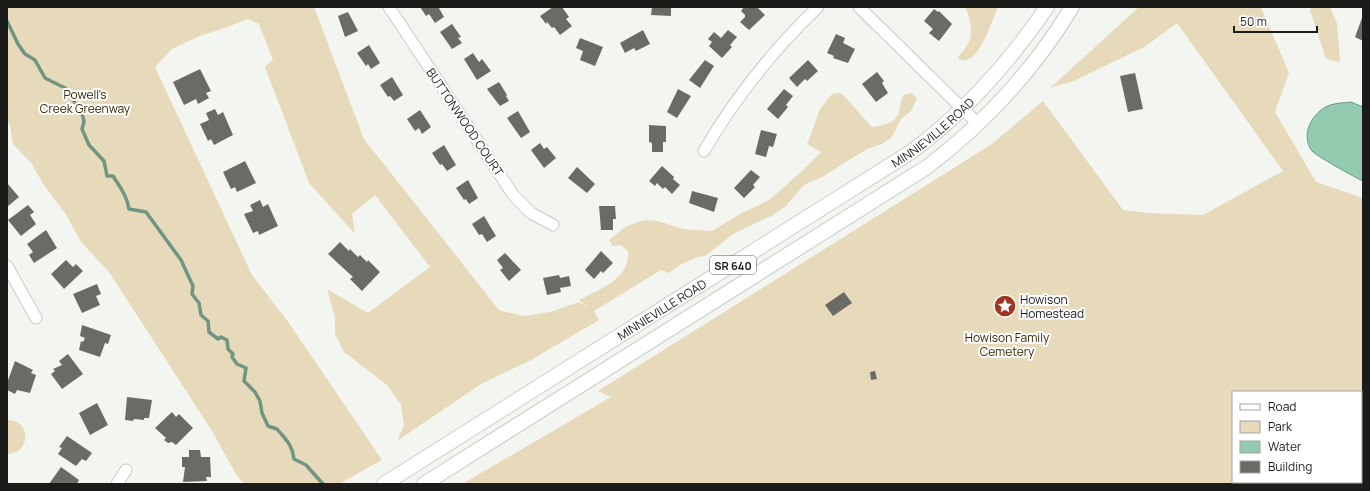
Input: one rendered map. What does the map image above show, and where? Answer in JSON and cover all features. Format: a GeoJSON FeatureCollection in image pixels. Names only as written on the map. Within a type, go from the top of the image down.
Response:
{"type":"FeatureCollection","features":[{"type":"Feature","properties":{"kind":"main road","name":"MINNIEVILLE ROAD"},"geometry":{"type":"LineString","coordinates":[[384,484],[899,160],[931,137],[964,109],[1014,53],[1047,7]]}},
{"type":"Feature","properties":{"kind":"main road","name":"MINNIEVILLE ROAD"},"geometry":{"type":"LineString","coordinates":[[424,484],[897,187],[938,158],[998,105],[1028,70],[1056,33],[1072,7]]}},
{"type":"Feature","properties":{"kind":"street","name":"BUTTONWOOD COURT"},"geometry":{"type":"LineString","coordinates":[[389,7],[514,196],[531,213],[553,226]]}},
{"type":"Feature","properties":{"kind":"street"},"geometry":{"type":"LineString","coordinates":[[704,151],[740,94],[763,64],[793,31],[818,7]]}},
{"type":"Feature","properties":{"kind":"street"},"geometry":{"type":"LineString","coordinates":[[859,7],[978,124]]}},
{"type":"Feature","properties":{"kind":"street"},"geometry":{"type":"LineString","coordinates":[[7,266],[36,318]]}},
{"type":"Feature","properties":{"kind":"street"},"geometry":{"type":"LineString","coordinates":[[116,484],[126,470]]}},
{"type":"Feature","properties":{"kind":"green space","name":"Powell's Creek Greenway"},"geometry":{"type":"Polygon","coordinates":[[[7,7],[314,7],[364,139],[499,310],[524,316],[550,312],[579,302],[589,308],[579,300],[612,282],[624,269],[628,251],[621,245],[613,246],[609,240],[625,227],[647,220],[658,221],[683,229],[712,231],[742,213],[769,200],[821,152],[807,144],[820,109],[832,94],[840,93],[845,97],[872,127],[884,125],[895,119],[899,112],[901,100],[905,94],[912,93],[917,98],[911,111],[901,119],[892,137],[882,144],[867,149],[822,177],[804,185],[785,207],[771,216],[733,234],[705,256],[697,257],[678,266],[669,273],[661,270],[594,311],[599,320],[531,360],[481,384],[397,441],[404,425],[401,405],[387,385],[344,352],[335,334],[335,317],[327,289],[368,313],[430,267],[375,195],[352,214],[355,234],[309,183],[265,67],[273,60],[259,24],[248,19],[202,35],[172,49],[155,67],[252,275],[289,323],[382,460],[339,484],[244,484],[236,474],[212,431],[109,272],[81,242],[65,213],[43,184],[32,164],[13,144],[10,126],[7,121],[7,7]]]}},
{"type":"Feature","properties":{"kind":"green space"},"geometry":{"type":"Polygon","coordinates":[[[965,7],[998,7],[984,41],[979,49],[967,60],[960,60],[958,57],[968,44],[971,36],[970,20],[965,7]]]}},
{"type":"Feature","properties":{"kind":"green space","name":"Howison Family Cemetery"},"geometry":{"type":"Polygon","coordinates":[[[1139,7],[1261,7],[1289,73],[1275,112],[1316,182],[1363,198],[1363,484],[462,484],[611,397],[598,391],[992,144],[1043,101],[1123,210],[1148,213],[1203,215],[1283,171],[1177,23],[1146,46],[1074,81],[1050,88],[1139,7]]]}},
{"type":"Feature","properties":{"kind":"green space"},"geometry":{"type":"Polygon","coordinates":[[[1312,7],[1330,7],[1337,23],[1340,62],[1326,59],[1310,10],[1312,7]]]}},
{"type":"Feature","properties":{"kind":"green space"},"geometry":{"type":"Polygon","coordinates":[[[7,420],[15,421],[21,425],[24,430],[25,437],[21,449],[7,454],[7,420]]]}},
{"type":"Feature","properties":{"kind":"water"},"geometry":{"type":"Polygon","coordinates":[[[1351,102],[1363,107],[1363,181],[1312,151],[1307,139],[1307,133],[1311,122],[1319,112],[1330,105],[1351,102]]]}},
{"type":"Feature","properties":{"kind":"building"},"geometry":{"type":"Polygon","coordinates":[[[420,7],[440,7],[439,8],[444,17],[435,23],[429,14],[426,16],[420,7]]]}},
{"type":"Feature","properties":{"kind":"building"},"geometry":{"type":"Polygon","coordinates":[[[553,7],[562,7],[569,17],[566,19],[572,26],[560,35],[554,27],[552,28],[547,22],[546,24],[540,16],[553,7]]]}},
{"type":"Feature","properties":{"kind":"building"},"geometry":{"type":"Polygon","coordinates":[[[652,7],[671,7],[671,16],[651,15],[652,7]]]}},
{"type":"Feature","properties":{"kind":"building"},"geometry":{"type":"Polygon","coordinates":[[[744,7],[757,7],[765,15],[749,30],[740,22],[745,17],[741,11],[744,7]]]}},
{"type":"Feature","properties":{"kind":"building"},"geometry":{"type":"Polygon","coordinates":[[[934,9],[938,12],[939,11],[952,24],[939,41],[929,33],[933,29],[924,21],[934,9]]]}},
{"type":"Feature","properties":{"kind":"building"},"geometry":{"type":"Polygon","coordinates":[[[348,12],[358,31],[345,37],[338,16],[348,12]]]}},
{"type":"Feature","properties":{"kind":"building"},"geometry":{"type":"Polygon","coordinates":[[[1362,18],[1363,19],[1363,41],[1355,37],[1362,18]]]}},
{"type":"Feature","properties":{"kind":"building"},"geometry":{"type":"Polygon","coordinates":[[[452,24],[461,37],[458,38],[462,43],[452,49],[440,32],[452,24]]]}},
{"type":"Feature","properties":{"kind":"building"},"geometry":{"type":"Polygon","coordinates":[[[643,30],[650,44],[636,51],[634,48],[625,53],[620,43],[643,30]]]}},
{"type":"Feature","properties":{"kind":"building"},"geometry":{"type":"Polygon","coordinates":[[[728,30],[737,37],[730,45],[732,47],[722,58],[709,46],[712,42],[708,39],[714,32],[721,38],[728,30]]]}},
{"type":"Feature","properties":{"kind":"building"},"geometry":{"type":"Polygon","coordinates":[[[836,34],[845,38],[843,43],[855,49],[848,63],[833,58],[834,56],[827,53],[836,34]]]}},
{"type":"Feature","properties":{"kind":"building"},"geometry":{"type":"Polygon","coordinates":[[[580,38],[603,47],[595,66],[580,60],[583,51],[576,48],[580,38]]]}},
{"type":"Feature","properties":{"kind":"building"},"geometry":{"type":"Polygon","coordinates":[[[369,45],[380,63],[371,69],[368,64],[366,66],[357,53],[369,45]]]}},
{"type":"Feature","properties":{"kind":"building"},"geometry":{"type":"Polygon","coordinates":[[[473,53],[479,62],[482,59],[491,71],[477,80],[464,59],[473,53]]]}},
{"type":"Feature","properties":{"kind":"building"},"geometry":{"type":"Polygon","coordinates":[[[705,60],[714,66],[700,88],[689,80],[705,60]]]}},
{"type":"Feature","properties":{"kind":"building"},"geometry":{"type":"Polygon","coordinates":[[[808,60],[818,71],[807,81],[805,79],[797,87],[789,78],[808,60]]]}},
{"type":"Feature","properties":{"kind":"building"},"geometry":{"type":"Polygon","coordinates":[[[200,69],[211,91],[206,93],[209,98],[198,104],[196,99],[184,105],[173,82],[200,69]]]}},
{"type":"Feature","properties":{"kind":"building"},"geometry":{"type":"Polygon","coordinates":[[[877,72],[884,81],[882,83],[888,93],[876,102],[862,84],[877,72]]]}},
{"type":"Feature","properties":{"kind":"building"},"geometry":{"type":"Polygon","coordinates":[[[1135,73],[1143,109],[1128,112],[1120,76],[1135,73]]]}},
{"type":"Feature","properties":{"kind":"building"},"geometry":{"type":"Polygon","coordinates":[[[392,77],[403,95],[394,101],[390,96],[388,97],[380,85],[392,77]]]}},
{"type":"Feature","properties":{"kind":"building"},"geometry":{"type":"Polygon","coordinates":[[[499,82],[509,101],[500,106],[487,89],[499,82]]]}},
{"type":"Feature","properties":{"kind":"building"},"geometry":{"type":"Polygon","coordinates":[[[678,89],[691,96],[677,118],[667,112],[678,89]]]}},
{"type":"Feature","properties":{"kind":"building"},"geometry":{"type":"Polygon","coordinates":[[[784,89],[793,96],[786,105],[788,107],[778,119],[767,109],[784,89]]]}},
{"type":"Feature","properties":{"kind":"building"},"geometry":{"type":"Polygon","coordinates":[[[215,109],[218,115],[223,112],[233,135],[214,145],[211,139],[208,141],[200,124],[209,120],[206,113],[215,109]]]}},
{"type":"Feature","properties":{"kind":"building"},"geometry":{"type":"Polygon","coordinates":[[[420,110],[431,127],[422,134],[419,128],[415,131],[407,119],[420,110]]]}},
{"type":"Feature","properties":{"kind":"building"},"geometry":{"type":"Polygon","coordinates":[[[518,111],[530,132],[521,138],[507,118],[518,111]]]}},
{"type":"Feature","properties":{"kind":"building"},"geometry":{"type":"Polygon","coordinates":[[[649,125],[666,126],[666,142],[663,142],[663,152],[652,152],[652,143],[649,142],[649,125]]]}},
{"type":"Feature","properties":{"kind":"building"},"geometry":{"type":"Polygon","coordinates":[[[761,130],[777,134],[773,147],[769,146],[766,157],[755,154],[761,130]]]}},
{"type":"Feature","properties":{"kind":"building"},"geometry":{"type":"Polygon","coordinates":[[[540,143],[544,149],[547,147],[556,158],[544,168],[531,150],[540,143]]]}},
{"type":"Feature","properties":{"kind":"building"},"geometry":{"type":"Polygon","coordinates":[[[444,145],[456,165],[447,171],[442,164],[440,165],[432,153],[444,145]]]}},
{"type":"Feature","properties":{"kind":"building"},"geometry":{"type":"Polygon","coordinates":[[[245,161],[256,183],[237,192],[235,187],[231,189],[223,172],[245,161]]]}},
{"type":"Feature","properties":{"kind":"building"},"geometry":{"type":"Polygon","coordinates":[[[662,166],[680,185],[672,194],[665,187],[663,189],[657,183],[655,186],[649,181],[662,166]]]}},
{"type":"Feature","properties":{"kind":"building"},"geometry":{"type":"Polygon","coordinates":[[[577,167],[595,184],[587,193],[568,178],[577,167]]]}},
{"type":"Feature","properties":{"kind":"building"},"geometry":{"type":"Polygon","coordinates":[[[751,170],[760,177],[753,185],[755,187],[744,198],[734,188],[751,170]]]}},
{"type":"Feature","properties":{"kind":"building"},"geometry":{"type":"Polygon","coordinates":[[[468,180],[478,198],[469,204],[466,199],[464,200],[456,188],[468,180]]]}},
{"type":"Feature","properties":{"kind":"building"},"geometry":{"type":"Polygon","coordinates":[[[7,183],[19,197],[7,207],[7,183]]]}},
{"type":"Feature","properties":{"kind":"building"},"geometry":{"type":"Polygon","coordinates":[[[692,191],[718,198],[714,212],[689,203],[692,191]]]}},
{"type":"Feature","properties":{"kind":"building"},"geometry":{"type":"Polygon","coordinates":[[[260,200],[263,207],[268,204],[278,226],[259,235],[258,231],[253,233],[244,214],[253,211],[250,205],[260,200]]]}},
{"type":"Feature","properties":{"kind":"building"},"geometry":{"type":"Polygon","coordinates":[[[28,205],[34,212],[30,215],[36,224],[21,236],[8,220],[28,205]]]}},
{"type":"Feature","properties":{"kind":"building"},"geometry":{"type":"Polygon","coordinates":[[[599,206],[615,206],[616,219],[613,219],[613,230],[601,230],[599,206]]]}},
{"type":"Feature","properties":{"kind":"building"},"geometry":{"type":"Polygon","coordinates":[[[484,216],[496,236],[487,242],[482,234],[479,235],[472,224],[484,216]]]}},
{"type":"Feature","properties":{"kind":"building"},"geometry":{"type":"Polygon","coordinates":[[[46,230],[57,248],[34,263],[29,255],[33,252],[27,244],[46,230]]]}},
{"type":"Feature","properties":{"kind":"building"},"geometry":{"type":"Polygon","coordinates":[[[340,242],[358,257],[360,255],[367,262],[368,260],[380,272],[362,291],[350,279],[353,277],[328,254],[340,242]]]}},
{"type":"Feature","properties":{"kind":"building"},"geometry":{"type":"Polygon","coordinates":[[[601,251],[613,263],[603,273],[601,271],[594,279],[585,270],[601,251]]]}},
{"type":"Feature","properties":{"kind":"building"},"geometry":{"type":"Polygon","coordinates":[[[505,253],[521,270],[509,281],[500,270],[503,268],[497,260],[505,253]]]}},
{"type":"Feature","properties":{"kind":"building"},"geometry":{"type":"Polygon","coordinates":[[[66,260],[73,267],[76,264],[83,271],[64,289],[51,274],[66,260]]]}},
{"type":"Feature","properties":{"kind":"building"},"geometry":{"type":"Polygon","coordinates":[[[559,275],[560,278],[569,276],[571,286],[560,288],[561,292],[547,295],[543,278],[559,275]]]}},
{"type":"Feature","properties":{"kind":"building"},"geometry":{"type":"Polygon","coordinates":[[[97,284],[101,294],[96,296],[100,305],[82,313],[73,294],[97,284]]]}},
{"type":"Feature","properties":{"kind":"building"},"geometry":{"type":"Polygon","coordinates":[[[844,292],[852,303],[833,316],[825,305],[844,292]]]}},
{"type":"Feature","properties":{"kind":"building"},"geometry":{"type":"Polygon","coordinates":[[[82,325],[111,335],[108,344],[105,343],[100,357],[79,350],[81,341],[83,342],[85,338],[80,336],[82,325]]]}},
{"type":"Feature","properties":{"kind":"building"},"geometry":{"type":"Polygon","coordinates":[[[68,354],[83,374],[62,389],[51,374],[55,371],[53,369],[62,365],[59,361],[68,354]]]}},
{"type":"Feature","properties":{"kind":"building"},"geometry":{"type":"Polygon","coordinates":[[[15,361],[33,370],[31,373],[36,375],[30,393],[17,390],[15,394],[7,390],[7,383],[15,361]]]}},
{"type":"Feature","properties":{"kind":"building"},"geometry":{"type":"Polygon","coordinates":[[[875,371],[877,379],[871,380],[870,372],[875,371]]]}},
{"type":"Feature","properties":{"kind":"building"},"geometry":{"type":"Polygon","coordinates":[[[127,397],[152,400],[149,418],[144,418],[144,420],[134,419],[133,421],[125,420],[127,397]]]}},
{"type":"Feature","properties":{"kind":"building"},"geometry":{"type":"Polygon","coordinates":[[[97,403],[108,425],[90,435],[79,413],[97,403]]]}},
{"type":"Feature","properties":{"kind":"building"},"geometry":{"type":"Polygon","coordinates":[[[172,412],[176,417],[179,414],[193,428],[176,445],[172,442],[168,443],[164,440],[166,438],[155,428],[172,412]]]}},
{"type":"Feature","properties":{"kind":"building"},"geometry":{"type":"Polygon","coordinates":[[[67,436],[92,453],[86,461],[82,459],[76,466],[58,454],[62,448],[59,447],[67,436]]]}},
{"type":"Feature","properties":{"kind":"building"},"geometry":{"type":"Polygon","coordinates":[[[189,450],[200,450],[201,457],[210,457],[211,477],[206,477],[207,481],[183,482],[185,467],[182,467],[182,457],[189,457],[189,450]]]}},
{"type":"Feature","properties":{"kind":"building"},"geometry":{"type":"Polygon","coordinates":[[[61,467],[79,480],[77,484],[49,484],[61,467]]]}},
{"type":"Feature","properties":{"kind":"waterway"},"geometry":{"type":"LineString","coordinates":[[7,21],[18,44],[25,54],[35,60],[45,78],[65,88],[82,113],[84,122],[82,129],[89,145],[104,161],[107,176],[113,176],[121,188],[129,209],[146,212],[181,260],[193,286],[192,294],[199,303],[201,315],[208,321],[209,332],[218,339],[221,337],[227,340],[228,349],[233,354],[232,357],[237,364],[246,368],[244,381],[255,392],[260,401],[262,413],[268,426],[277,429],[290,446],[294,459],[306,465],[323,484]]}},
{"type":"Feature","properties":{"kind":"place","name":"Howison Homestead"},"geometry":{"type":"Point","coordinates":[1005,306]}}]}
